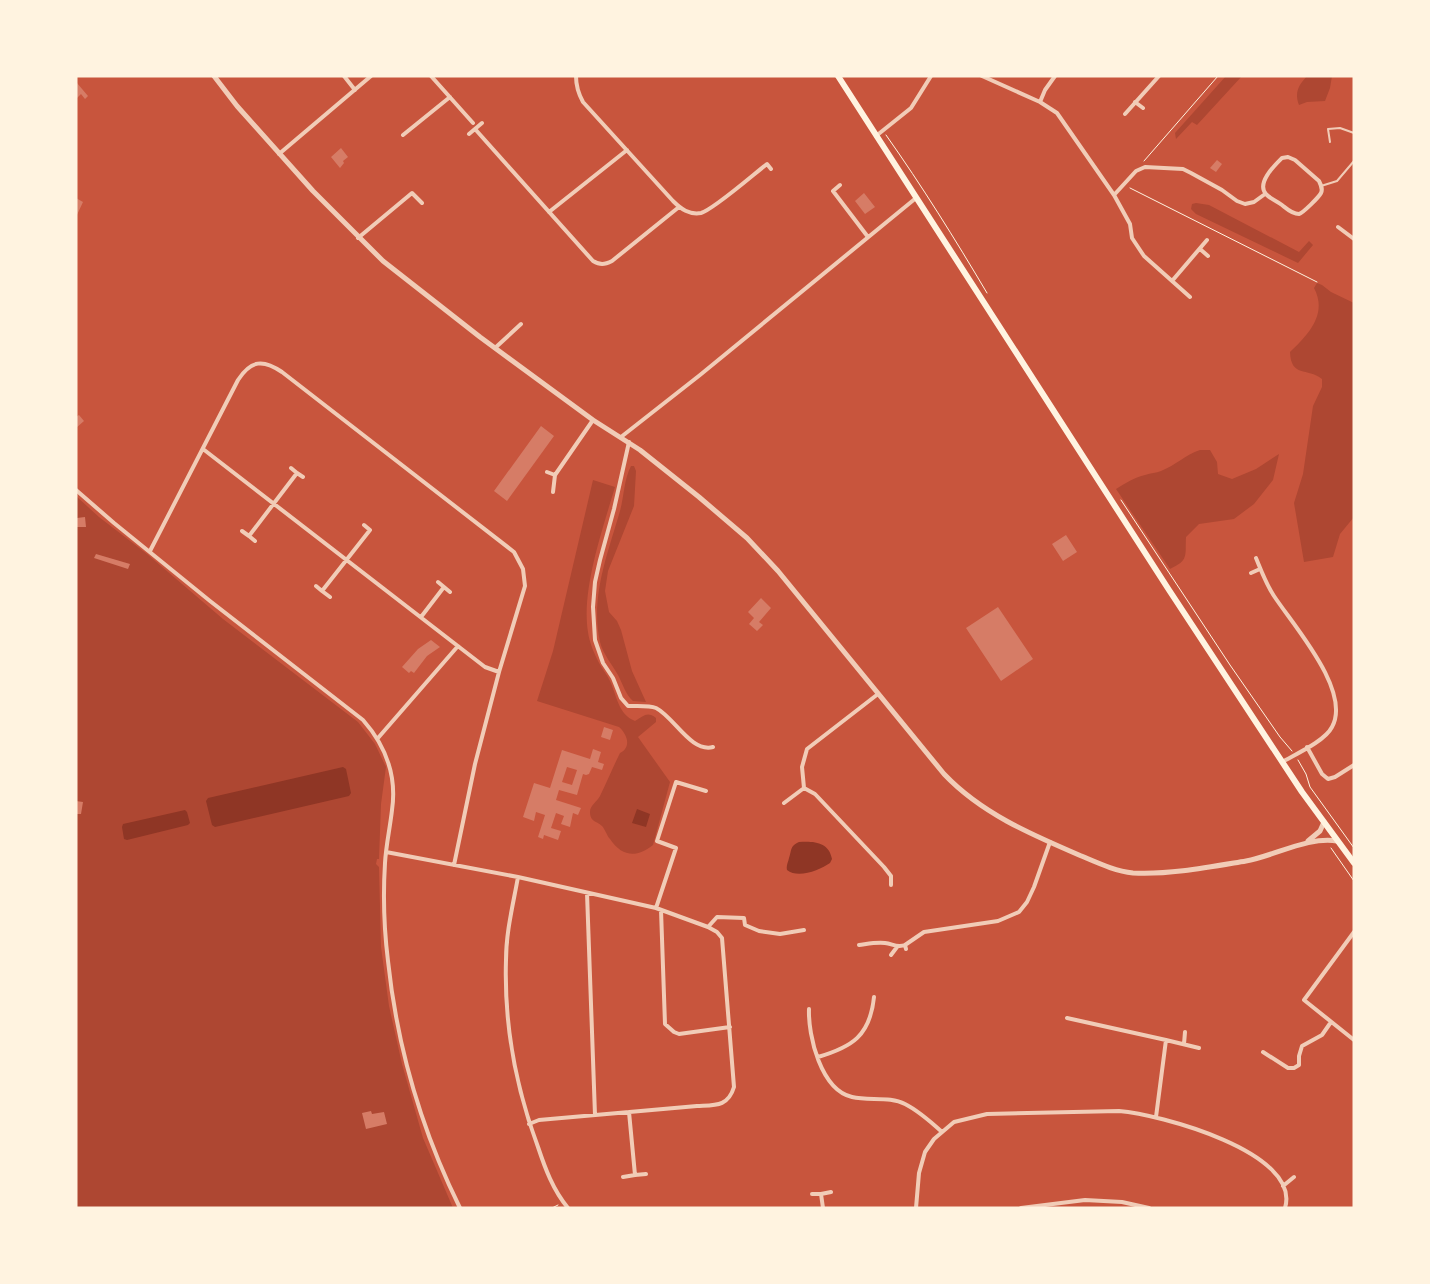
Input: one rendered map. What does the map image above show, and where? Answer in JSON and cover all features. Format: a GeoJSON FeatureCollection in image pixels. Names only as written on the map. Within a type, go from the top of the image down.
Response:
{"type":"FeatureCollection","features":[{"type":"Feature","properties":{"kind":"highway"},"geometry":{"type":"LineString","coordinates":[[838,76],[1169,590],[1282,762],[1354,863]]}},
{"type":"Feature","properties":{"kind":"street"},"geometry":{"type":"LineString","coordinates":[[214,76],[236,106],[358,238],[410,283],[495,348],[593,420],[629,442],[700,497],[747,538],[778,571],[944,774],[964,793],[991,813],[1050,842],[1114,868],[1130,872],[1148,873],[1247,861],[1320,840],[1337,841]]}},
{"type":"Feature","properties":{"kind":"street"},"geometry":{"type":"LineString","coordinates":[[344,76],[355,90]]}},
{"type":"Feature","properties":{"kind":"street"},"geometry":{"type":"LineString","coordinates":[[279,154],[371,76]]}},
{"type":"Feature","properties":{"kind":"street"},"geometry":{"type":"LineString","coordinates":[[431,76],[473,123]]}},
{"type":"Feature","properties":{"kind":"street"},"geometry":{"type":"LineString","coordinates":[[576,76],[578,93],[583,102],[679,207],[693,213],[706,211],[767,164]]}},
{"type":"Feature","properties":{"kind":"street"},"geometry":{"type":"LineString","coordinates":[[876,136],[912,108],[931,76]]}},
{"type":"Feature","properties":{"kind":"street"},"geometry":{"type":"LineString","coordinates":[[982,76],[1040,102],[1057,113],[1114,195],[1130,224],[1132,238],[1144,256],[1190,297]]}},
{"type":"Feature","properties":{"kind":"street"},"geometry":{"type":"LineString","coordinates":[[1040,102],[1044,90],[1055,76]]}},
{"type":"Feature","properties":{"kind":"street"},"geometry":{"type":"LineString","coordinates":[[1124,114],[1159,76]]}},
{"type":"Feature","properties":{"kind":"street"},"geometry":{"type":"LineString","coordinates":[[403,135],[450,97]]}},
{"type":"Feature","properties":{"kind":"street"},"geometry":{"type":"LineString","coordinates":[[1135,102],[1143,108]]}},
{"type":"Feature","properties":{"kind":"street"},"geometry":{"type":"LineString","coordinates":[[468,134],[482,123]]}},
{"type":"Feature","properties":{"kind":"street"},"geometry":{"type":"LineString","coordinates":[[475,129],[593,261],[598,264],[606,264],[679,207]]}},
{"type":"Feature","properties":{"kind":"street"},"geometry":{"type":"LineString","coordinates":[[549,212],[627,150]]}},
{"type":"Feature","properties":{"kind":"street"},"geometry":{"type":"LineString","coordinates":[[1288,157],[1295,160],[1322,186],[1321,192],[1303,212],[1297,214],[1265,194],[1263,187],[1271,169],[1282,158],[1288,157]]}},
{"type":"Feature","properties":{"kind":"street"},"geometry":{"type":"LineString","coordinates":[[763,160],[771,169]]}},
{"type":"Feature","properties":{"kind":"street"},"geometry":{"type":"LineString","coordinates":[[1114,195],[1136,171],[1145,167],[1182,169],[1245,204],[1254,202],[1265,194]]}},
{"type":"Feature","properties":{"kind":"street"},"geometry":{"type":"LineString","coordinates":[[829,194],[840,185]]}},
{"type":"Feature","properties":{"kind":"street"},"geometry":{"type":"LineString","coordinates":[[833,191],[868,237]]}},
{"type":"Feature","properties":{"kind":"street"},"geometry":{"type":"LineString","coordinates":[[358,238],[412,193],[422,203]]}},
{"type":"Feature","properties":{"kind":"street"},"geometry":{"type":"LineString","coordinates":[[621,437],[917,198]]}},
{"type":"Feature","properties":{"kind":"street"},"geometry":{"type":"LineString","coordinates":[[1338,227],[1354,239]]}},
{"type":"Feature","properties":{"kind":"street"},"geometry":{"type":"LineString","coordinates":[[1172,281],[1207,240]]}},
{"type":"Feature","properties":{"kind":"street"},"geometry":{"type":"LineString","coordinates":[[1200,249],[1208,256]]}},
{"type":"Feature","properties":{"kind":"street"},"geometry":{"type":"LineString","coordinates":[[495,348],[521,324]]}},
{"type":"Feature","properties":{"kind":"street"},"geometry":{"type":"LineString","coordinates":[[150,551],[244,370],[251,366],[266,363],[282,372],[514,552],[523,569],[525,586],[499,672],[475,764],[454,865]]}},
{"type":"Feature","properties":{"kind":"street"},"geometry":{"type":"LineString","coordinates":[[553,492],[555,475],[593,420]]}},
{"type":"Feature","properties":{"kind":"street"},"geometry":{"type":"LineString","coordinates":[[629,442],[595,582],[593,607],[595,640],[603,663],[613,678],[621,698],[628,706],[656,708],[694,743],[707,748],[713,746]]}},
{"type":"Feature","properties":{"kind":"street"},"geometry":{"type":"LineString","coordinates":[[203,449],[485,667],[499,672]]}},
{"type":"Feature","properties":{"kind":"street"},"geometry":{"type":"LineString","coordinates":[[290,468],[303,477]]}},
{"type":"Feature","properties":{"kind":"street"},"geometry":{"type":"LineString","coordinates":[[546,472],[555,475]]}},
{"type":"Feature","properties":{"kind":"street"},"geometry":{"type":"LineString","coordinates":[[249,536],[297,473]]}},
{"type":"Feature","properties":{"kind":"street"},"geometry":{"type":"LineString","coordinates":[[76,490],[210,601],[345,705],[363,720],[378,738],[389,763],[393,788],[386,852],[386,934],[397,1022],[424,1124],[439,1164],[460,1208]]}},
{"type":"Feature","properties":{"kind":"street"},"geometry":{"type":"LineString","coordinates":[[364,525],[376,534]]}},
{"type":"Feature","properties":{"kind":"street"},"geometry":{"type":"LineString","coordinates":[[322,591],[370,530]]}},
{"type":"Feature","properties":{"kind":"street"},"geometry":{"type":"LineString","coordinates":[[242,531],[255,541]]}},
{"type":"Feature","properties":{"kind":"street"},"geometry":{"type":"LineString","coordinates":[[1256,558],[1272,594],[1312,651],[1329,679],[1335,696],[1336,711],[1332,727],[1320,739],[1282,762]]}},
{"type":"Feature","properties":{"kind":"street"},"geometry":{"type":"LineString","coordinates":[[1250,573],[1260,569]]}},
{"type":"Feature","properties":{"kind":"street"},"geometry":{"type":"LineString","coordinates":[[438,582],[450,592]]}},
{"type":"Feature","properties":{"kind":"street"},"geometry":{"type":"LineString","coordinates":[[316,586],[330,597]]}},
{"type":"Feature","properties":{"kind":"street"},"geometry":{"type":"LineString","coordinates":[[420,617],[444,587]]}},
{"type":"Feature","properties":{"kind":"street"},"geometry":{"type":"LineString","coordinates":[[378,738],[458,646]]}},
{"type":"Feature","properties":{"kind":"street"},"geometry":{"type":"LineString","coordinates":[[804,788],[802,767],[807,749],[878,694]]}},
{"type":"Feature","properties":{"kind":"street"},"geometry":{"type":"LineString","coordinates":[[1307,747],[1322,774],[1328,779],[1335,778],[1354,765]]}},
{"type":"Feature","properties":{"kind":"street"},"geometry":{"type":"LineString","coordinates":[[802,767],[809,768]]}},
{"type":"Feature","properties":{"kind":"street"},"geometry":{"type":"LineString","coordinates":[[706,792],[676,782],[658,841],[676,848],[658,909],[664,1018],[665,1024],[679,1034],[730,1028]]}},
{"type":"Feature","properties":{"kind":"street"},"geometry":{"type":"LineString","coordinates":[[784,803],[804,788]]}},
{"type":"Feature","properties":{"kind":"street"},"geometry":{"type":"LineString","coordinates":[[804,788],[815,794],[884,867],[891,876],[891,885]]}},
{"type":"Feature","properties":{"kind":"street"},"geometry":{"type":"LineString","coordinates":[[1304,845],[1320,831],[1324,822]]}},
{"type":"Feature","properties":{"kind":"street"},"geometry":{"type":"LineString","coordinates":[[859,945],[886,943],[897,947],[906,947],[924,932],[998,921],[1019,912],[1027,902],[1034,887],[1050,842]]}},
{"type":"Feature","properties":{"kind":"street"},"geometry":{"type":"LineString","coordinates":[[386,852],[518,877],[658,909],[708,927],[717,932],[722,938],[734,1087],[732,1095],[726,1101],[718,1104],[539,1120],[529,1124]]}},
{"type":"Feature","properties":{"kind":"street"},"geometry":{"type":"LineString","coordinates":[[518,877],[507,934],[505,986],[508,1023],[529,1124],[550,1179],[568,1208]]}},
{"type":"Feature","properties":{"kind":"street"},"geometry":{"type":"LineString","coordinates":[[587,893],[595,1115]]}},
{"type":"Feature","properties":{"kind":"street"},"geometry":{"type":"LineString","coordinates":[[708,927],[717,918],[744,918],[745,925],[759,931],[780,934],[804,930]]}},
{"type":"Feature","properties":{"kind":"street"},"geometry":{"type":"LineString","coordinates":[[796,922],[797,930]]}},
{"type":"Feature","properties":{"kind":"street"},"geometry":{"type":"LineString","coordinates":[[1354,932],[1304,1000],[1354,1040]]}},
{"type":"Feature","properties":{"kind":"street"},"geometry":{"type":"LineString","coordinates":[[891,955],[897,947]]}},
{"type":"Feature","properties":{"kind":"street"},"geometry":{"type":"LineString","coordinates":[[818,1057],[841,1050],[857,1038],[871,1016],[874,997]]}},
{"type":"Feature","properties":{"kind":"street"},"geometry":{"type":"LineString","coordinates":[[809,1009],[809,1022],[818,1057],[826,1075],[842,1094],[853,1098],[892,1100],[904,1103],[942,1132]]}},
{"type":"Feature","properties":{"kind":"street"},"geometry":{"type":"LineString","coordinates":[[1067,1018],[1199,1048]]}},
{"type":"Feature","properties":{"kind":"street"},"geometry":{"type":"LineString","coordinates":[[1263,1052],[1288,1068],[1294,1068],[1299,1065],[1302,1046],[1322,1035],[1331,1022]]}},
{"type":"Feature","properties":{"kind":"street"},"geometry":{"type":"LineString","coordinates":[[1184,1044],[1185,1032]]}},
{"type":"Feature","properties":{"kind":"street"},"geometry":{"type":"LineString","coordinates":[[1156,1118],[1166,1040]]}},
{"type":"Feature","properties":{"kind":"street"},"geometry":{"type":"LineString","coordinates":[[916,1208],[919,1173],[925,1152],[934,1139],[954,1122],[988,1114],[1119,1111],[1198,1129],[1235,1144],[1268,1166],[1287,1193],[1285,1208]]}},
{"type":"Feature","properties":{"kind":"street"},"geometry":{"type":"LineString","coordinates":[[629,1112],[635,1175]]}},
{"type":"Feature","properties":{"kind":"street"},"geometry":{"type":"LineString","coordinates":[[623,1177],[646,1174]]}},
{"type":"Feature","properties":{"kind":"street"},"geometry":{"type":"LineString","coordinates":[[1283,1186],[1294,1177]]}},
{"type":"Feature","properties":{"kind":"street"},"geometry":{"type":"LineString","coordinates":[[812,1194],[832,1192]]}},
{"type":"Feature","properties":{"kind":"street"},"geometry":{"type":"LineString","coordinates":[[821,1194],[823,1208]]}},
{"type":"Feature","properties":{"kind":"street"},"geometry":{"type":"LineString","coordinates":[[1021,1208],[1085,1200],[1122,1202],[1149,1208]]}},
{"type":"Feature","properties":{"kind":"lane"},"geometry":{"type":"LineString","coordinates":[[1330,142],[1328,129],[1340,128],[1354,133]]}},
{"type":"Feature","properties":{"kind":"lane"},"geometry":{"type":"LineString","coordinates":[[1322,186],[1337,180],[1354,161]]}},
{"type":"Feature","properties":{"kind":"path"},"geometry":{"type":"LineString","coordinates":[[1136,171],[1218,76]]}},
{"type":"Feature","properties":{"kind":"path"},"geometry":{"type":"LineString","coordinates":[[883,131],[947,224],[988,294]]}},
{"type":"Feature","properties":{"kind":"path"},"geometry":{"type":"LineString","coordinates":[[1123,184],[1317,282]]}},
{"type":"Feature","properties":{"kind":"path"},"geometry":{"type":"LineString","coordinates":[[1118,496],[1230,665],[1280,737],[1295,754],[1306,774],[1310,787],[1354,848]]}},
{"type":"Feature","properties":{"kind":"path"},"geometry":{"type":"LineString","coordinates":[[1320,840],[1332,850],[1354,881]]}},
{"type":"Feature","properties":{"kind":"path"},"geometry":{"type":"LineString","coordinates":[[993,1208],[1003,1208]]}},
{"type":"Feature","properties":{"kind":"shaded area"},"geometry":{"type":"Polygon","coordinates":[[[1226,76],[1242,76],[1197,125],[1192,122],[1176,139],[1175,133],[1226,76]]]}},
{"type":"Feature","properties":{"kind":"shaded area"},"geometry":{"type":"Polygon","coordinates":[[[1307,76],[1332,76],[1325,101],[1307,102],[1299,105],[1298,89],[1307,76]]]}},
{"type":"Feature","properties":{"kind":"shaded area"},"geometry":{"type":"Polygon","coordinates":[[[1192,204],[1209,205],[1299,252],[1309,241],[1313,245],[1298,263],[1196,214],[1191,209],[1192,204]]]}},
{"type":"Feature","properties":{"kind":"shaded area"},"geometry":{"type":"Polygon","coordinates":[[[1317,283],[1354,303],[1354,517],[1340,534],[1333,557],[1304,562],[1294,503],[1303,474],[1313,406],[1322,387],[1322,379],[1293,366],[1290,352],[1314,323],[1319,307],[1314,288],[1317,283]]]}},
{"type":"Feature","properties":{"kind":"shaded area"},"geometry":{"type":"Polygon","coordinates":[[[1200,450],[1210,450],[1217,462],[1218,474],[1232,479],[1256,469],[1279,454],[1273,480],[1254,504],[1234,519],[1199,524],[1186,537],[1185,557],[1180,563],[1170,569],[1116,489],[1130,480],[1166,469],[1200,450]]]}},
{"type":"Feature","properties":{"kind":"shaded area"},"geometry":{"type":"Polygon","coordinates":[[[631,466],[634,466],[636,471],[634,506],[608,571],[605,591],[609,612],[617,621],[621,630],[632,671],[646,702],[633,701],[628,695],[603,651],[597,625],[597,608],[602,575],[631,466]]]}},
{"type":"Feature","properties":{"kind":"shaded area"},"geometry":{"type":"Polygon","coordinates":[[[593,480],[615,487],[590,578],[587,615],[589,639],[596,658],[609,678],[621,709],[625,714],[635,721],[648,715],[656,718],[656,722],[638,737],[670,782],[653,845],[636,854],[625,852],[615,845],[602,826],[592,820],[590,815],[591,807],[600,796],[620,753],[626,747],[627,740],[624,733],[619,727],[537,701],[553,651],[593,480]]]}},
{"type":"Feature","properties":{"kind":"shaded area"},"geometry":{"type":"Polygon","coordinates":[[[76,496],[223,619],[358,722],[375,744],[386,767],[381,804],[379,859],[377,859],[376,864],[379,867],[381,947],[389,1006],[402,1064],[423,1138],[453,1208],[76,1208],[76,496]]]}},
{"type":"Feature","properties":{"kind":"shaded area"},"geometry":{"type":"Polygon","coordinates":[[[343,767],[346,769],[351,793],[349,796],[215,827],[212,825],[206,801],[208,798],[343,767]]]}},
{"type":"Feature","properties":{"kind":"shaded area"},"geometry":{"type":"Polygon","coordinates":[[[637,809],[650,814],[646,827],[632,823],[637,809]]]}},
{"type":"Feature","properties":{"kind":"shaded area"},"geometry":{"type":"Polygon","coordinates":[[[185,810],[190,823],[188,825],[127,840],[124,839],[123,824],[185,810]]]}},
{"type":"Feature","properties":{"kind":"shaded area"},"geometry":{"type":"Polygon","coordinates":[[[799,842],[815,842],[824,846],[830,853],[832,859],[830,863],[815,871],[803,874],[792,873],[787,870],[792,848],[799,842]]]}},
{"type":"Feature","properties":{"kind":"building"},"geometry":{"type":"Polygon","coordinates":[[[77,83],[88,96],[85,99],[81,94],[76,99],[77,83]]]}},
{"type":"Feature","properties":{"kind":"building"},"geometry":{"type":"Polygon","coordinates":[[[341,148],[348,157],[343,161],[344,163],[340,168],[331,157],[341,148]]]}},
{"type":"Feature","properties":{"kind":"building"},"geometry":{"type":"Polygon","coordinates":[[[1217,160],[1222,164],[1216,172],[1210,168],[1217,160]]]}},
{"type":"Feature","properties":{"kind":"building"},"geometry":{"type":"Polygon","coordinates":[[[864,193],[875,207],[865,214],[855,201],[864,193]]]}},
{"type":"Feature","properties":{"kind":"building"},"geometry":{"type":"Polygon","coordinates":[[[76,198],[83,202],[76,217],[76,198]]]}},
{"type":"Feature","properties":{"kind":"building"},"geometry":{"type":"Polygon","coordinates":[[[79,415],[84,421],[76,428],[76,417],[79,415]]]}},
{"type":"Feature","properties":{"kind":"building"},"geometry":{"type":"Polygon","coordinates":[[[541,426],[554,436],[507,501],[494,491],[541,426]]]}},
{"type":"Feature","properties":{"kind":"building"},"geometry":{"type":"Polygon","coordinates":[[[85,517],[86,527],[77,527],[77,518],[85,517]]]}},
{"type":"Feature","properties":{"kind":"building"},"geometry":{"type":"Polygon","coordinates":[[[1066,535],[1077,552],[1063,561],[1052,544],[1066,535]]]}},
{"type":"Feature","properties":{"kind":"building"},"geometry":{"type":"Polygon","coordinates":[[[96,554],[130,564],[128,569],[94,558],[96,554]]]}},
{"type":"Feature","properties":{"kind":"building"},"geometry":{"type":"Polygon","coordinates":[[[761,598],[771,608],[759,622],[763,625],[757,631],[749,624],[754,618],[748,612],[761,598]]]}},
{"type":"Feature","properties":{"kind":"building"},"geometry":{"type":"Polygon","coordinates":[[[998,607],[1033,659],[1001,681],[966,628],[998,607]]]}},
{"type":"Feature","properties":{"kind":"building"},"geometry":{"type":"Polygon","coordinates":[[[431,640],[440,647],[427,656],[414,673],[411,671],[409,673],[402,667],[418,649],[431,640]]]}},
{"type":"Feature","properties":{"kind":"building"},"geometry":{"type":"Polygon","coordinates":[[[604,727],[613,730],[610,740],[601,737],[604,727]]]}},
{"type":"Feature","properties":{"kind":"building"},"geometry":{"type":"Polygon","coordinates":[[[593,749],[601,752],[598,762],[604,764],[602,770],[592,767],[589,774],[583,774],[577,795],[559,790],[556,800],[581,808],[578,815],[573,813],[570,827],[561,824],[564,816],[556,813],[551,828],[561,831],[558,840],[544,835],[543,839],[538,837],[545,815],[536,812],[534,821],[523,817],[534,783],[550,788],[562,750],[590,759],[593,749]],[[567,767],[562,782],[572,785],[577,770],[567,767]]]}},
{"type":"Feature","properties":{"kind":"building"},"geometry":{"type":"Polygon","coordinates":[[[76,801],[83,802],[81,814],[76,814],[76,801]]]}},
{"type":"Feature","properties":{"kind":"building"},"geometry":{"type":"Polygon","coordinates":[[[371,1111],[372,1114],[384,1112],[387,1124],[366,1129],[362,1113],[371,1111]]]}}]}
